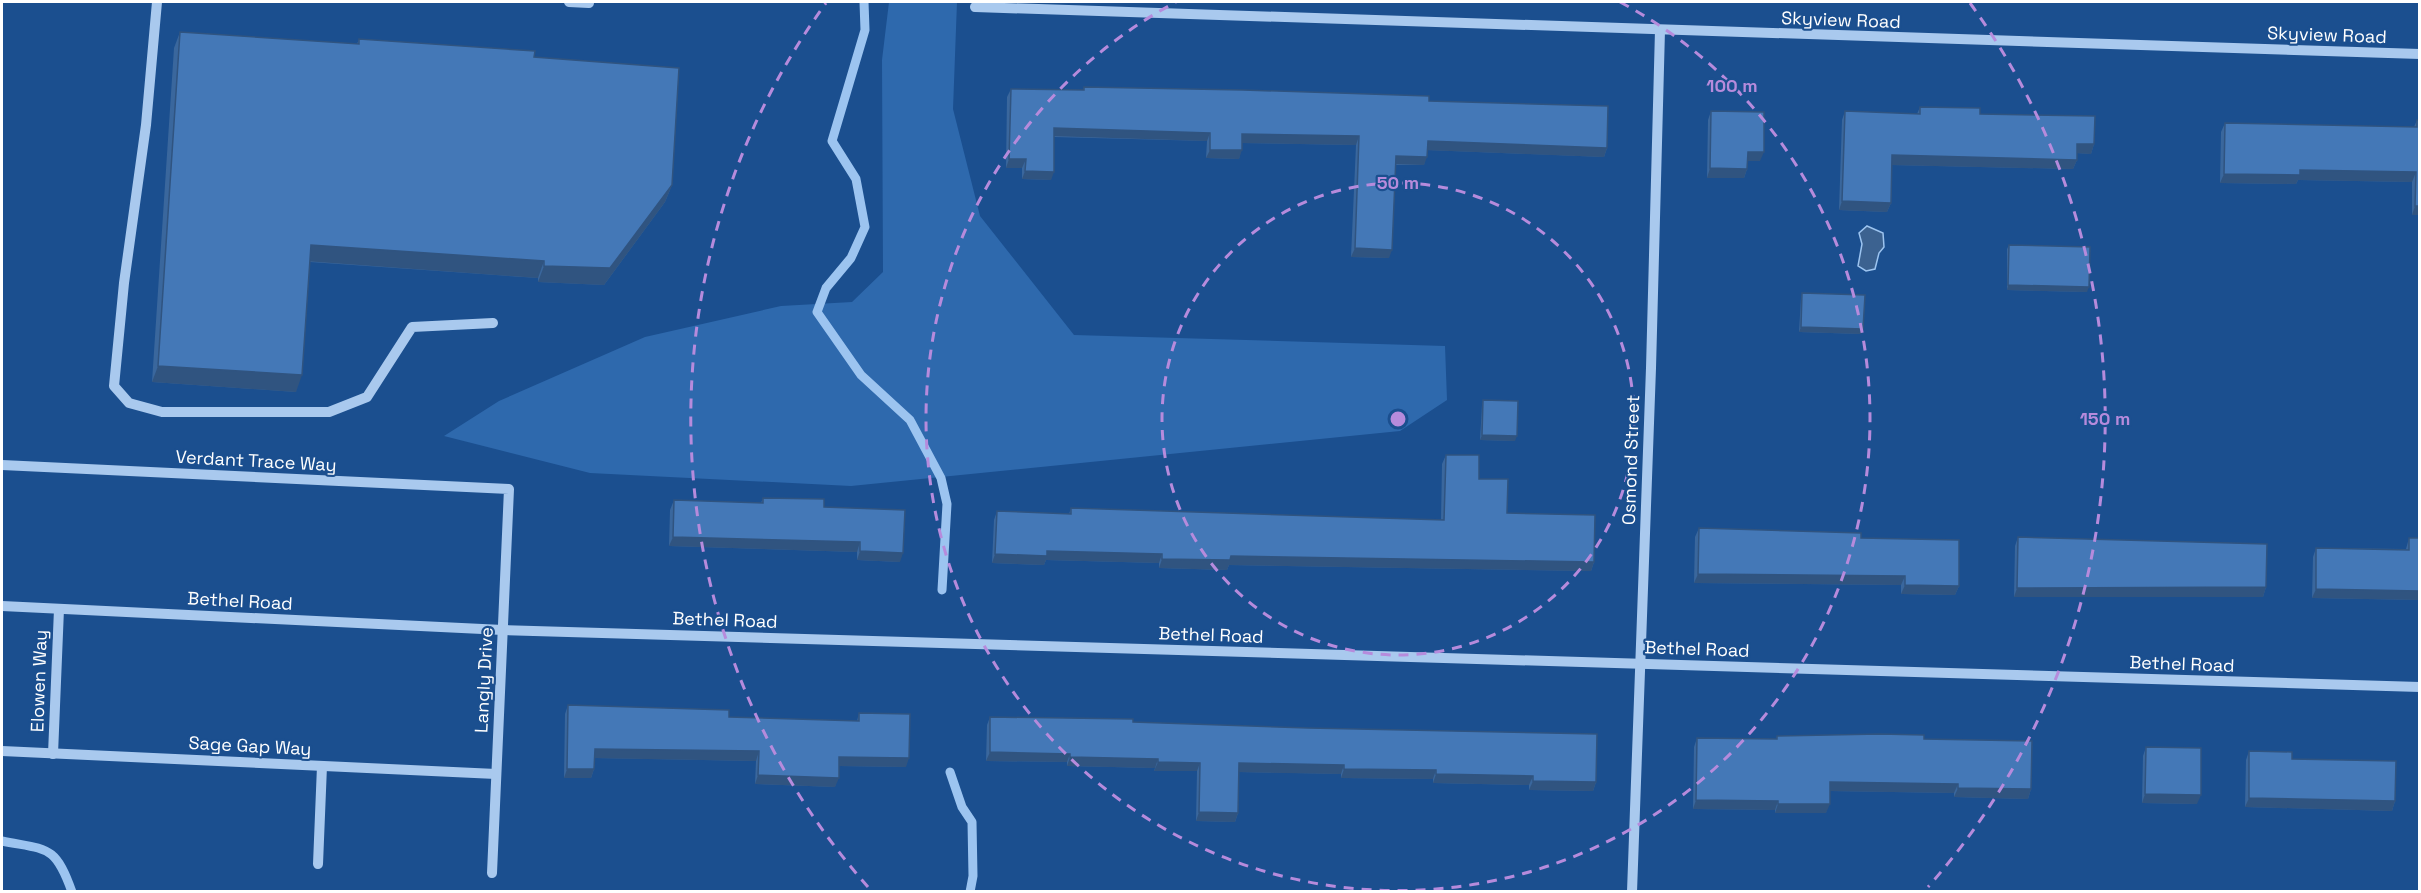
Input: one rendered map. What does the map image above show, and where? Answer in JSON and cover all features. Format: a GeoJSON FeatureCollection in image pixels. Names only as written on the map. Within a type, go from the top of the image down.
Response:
{"type":"FeatureCollection","features":[{"type":"Feature","properties":{"kind":"street"},"geometry":{"type":"LineString","coordinates":[[157,2],[146,125],[124,283],[114,386],[129,403],[162,412],[329,412],[367,397],[412,327],[492,323]]}},
{"type":"Feature","properties":{"kind":"street"},"geometry":{"type":"LineString","coordinates":[[569,2],[589,3]]}},
{"type":"Feature","properties":{"kind":"street","name":"Skyview Road"},"geometry":{"type":"LineString","coordinates":[[975,7],[2420,54]]}},
{"type":"Feature","properties":{"kind":"street","name":"Osmond Street"},"geometry":{"type":"LineString","coordinates":[[1632,891],[1660,30]]}},
{"type":"Feature","properties":{"kind":"street","name":"Verdant Trace Way"},"geometry":{"type":"LineString","coordinates":[[2,465],[509,489]]}},
{"type":"Feature","properties":{"kind":"street","name":"Langly Drive"},"geometry":{"type":"LineString","coordinates":[[492,873],[509,489]]}},
{"type":"Feature","properties":{"kind":"street","name":"Bethel Road"},"geometry":{"type":"LineString","coordinates":[[2,606],[503,630],[2420,687]]}},
{"type":"Feature","properties":{"kind":"street","name":"Elowen Way"},"geometry":{"type":"LineString","coordinates":[[53,754],[59,609]]}},
{"type":"Feature","properties":{"kind":"street","name":"Sage Gap Way"},"geometry":{"type":"LineString","coordinates":[[2,751],[496,774]]}},
{"type":"Feature","properties":{"kind":"street"},"geometry":{"type":"LineString","coordinates":[[318,864],[322,766]]}},
{"type":"Feature","properties":{"kind":"shaded area"},"geometry":{"type":"Polygon","coordinates":[[[889,2],[957,2],[953,109],[980,216],[1074,335],[1445,346],[1447,400],[1400,431],[851,486],[590,473],[444,436],[499,401],[645,337],[781,306],[852,302],[883,272],[882,60],[889,2]]]}},
{"type":"Feature","properties":{"kind":"shaded area"},"geometry":{"type":"Polygon","coordinates":[[[1867,226],[1883,233],[1884,247],[1879,253],[1875,269],[1866,271],[1858,266],[1862,244],[1859,233],[1867,226]]]}},
{"type":"Feature","properties":{"kind":"building"},"geometry":{"type":"Polygon","coordinates":[[[180,32],[359,44],[359,39],[535,51],[534,57],[679,68],[672,185],[610,268],[544,266],[544,261],[311,245],[302,375],[158,366],[180,32]]]}},
{"type":"Feature","properties":{"kind":"building"},"geometry":{"type":"Polygon","coordinates":[[[1084,87],[1429,96],[1429,101],[1608,106],[1607,148],[1428,141],[1427,157],[1396,156],[1392,250],[1355,248],[1359,136],[1242,134],[1242,150],[1210,150],[1210,133],[1054,128],[1054,172],[1025,171],[1026,159],[1009,159],[1011,89],[1084,90],[1084,87]]]}},
{"type":"Feature","properties":{"kind":"building"},"geometry":{"type":"Polygon","coordinates":[[[1920,107],[1980,108],[1980,114],[2095,116],[2094,144],[2077,144],[2077,160],[1892,155],[1891,203],[1842,201],[1845,111],[1920,114],[1920,107]]]}},
{"type":"Feature","properties":{"kind":"building"},"geometry":{"type":"Polygon","coordinates":[[[1711,111],[1764,112],[1764,152],[1748,152],[1747,169],[1710,168],[1711,111]]]}},
{"type":"Feature","properties":{"kind":"building"},"geometry":{"type":"Polygon","coordinates":[[[2417,120],[2420,120],[2420,206],[2415,206],[2416,172],[2300,170],[2300,175],[2224,174],[2225,123],[2417,127],[2417,120]]]}},
{"type":"Feature","properties":{"kind":"building"},"geometry":{"type":"Polygon","coordinates":[[[2009,245],[2090,247],[2089,287],[2008,285],[2009,245]]]}},
{"type":"Feature","properties":{"kind":"building"},"geometry":{"type":"Polygon","coordinates":[[[1802,293],[1865,295],[1863,329],[1801,327],[1802,293]]]}},
{"type":"Feature","properties":{"kind":"building"},"geometry":{"type":"Polygon","coordinates":[[[1483,400],[1518,401],[1517,436],[1482,435],[1483,400]]]}},
{"type":"Feature","properties":{"kind":"building"},"geometry":{"type":"Polygon","coordinates":[[[1446,455],[1479,455],[1479,479],[1508,479],[1507,513],[1595,515],[1594,562],[1231,556],[1230,560],[1162,559],[1162,554],[1047,551],[1047,556],[995,554],[997,511],[1071,514],[1071,508],[1444,520],[1446,455]]]}},
{"type":"Feature","properties":{"kind":"building"},"geometry":{"type":"Polygon","coordinates":[[[763,498],[824,499],[824,507],[905,510],[903,553],[860,551],[860,542],[673,537],[674,500],[763,503],[763,498]]]}},
{"type":"Feature","properties":{"kind":"building"},"geometry":{"type":"Polygon","coordinates":[[[1699,528],[1861,533],[1861,538],[1959,540],[1959,586],[1905,585],[1905,576],[1698,574],[1699,528]]]}},
{"type":"Feature","properties":{"kind":"building"},"geometry":{"type":"Polygon","coordinates":[[[2018,537],[2267,544],[2266,587],[2017,588],[2018,537]]]}},
{"type":"Feature","properties":{"kind":"building"},"geometry":{"type":"Polygon","coordinates":[[[2409,538],[2420,538],[2420,591],[2316,589],[2316,548],[2409,550],[2409,538]]]}},
{"type":"Feature","properties":{"kind":"building"},"geometry":{"type":"Polygon","coordinates":[[[568,705],[729,710],[729,717],[859,721],[859,713],[910,714],[909,758],[839,757],[839,778],[758,775],[759,751],[595,749],[594,769],[567,769],[568,705]]]}},
{"type":"Feature","properties":{"kind":"building"},"geometry":{"type":"Polygon","coordinates":[[[990,717],[1133,719],[1133,722],[1308,728],[1597,734],[1596,782],[1533,781],[1533,776],[1436,774],[1436,770],[1344,769],[1344,765],[1239,763],[1238,813],[1199,812],[1200,763],[1158,762],[1158,759],[1070,757],[1070,754],[990,752],[990,717]]]}},
{"type":"Feature","properties":{"kind":"building"},"geometry":{"type":"Polygon","coordinates":[[[1924,735],[1924,739],[2032,741],[2031,789],[1958,788],[1958,784],[1830,782],[1830,804],[1696,800],[1697,738],[1777,739],[1777,736],[1924,735]]]}},
{"type":"Feature","properties":{"kind":"building"},"geometry":{"type":"Polygon","coordinates":[[[2146,747],[2201,748],[2201,795],[2145,794],[2146,747]]]}},
{"type":"Feature","properties":{"kind":"building"},"geometry":{"type":"Polygon","coordinates":[[[2249,751],[2292,752],[2292,759],[2396,761],[2395,801],[2249,798],[2249,751]]]}},
{"type":"Feature","properties":{"kind":"waterway"},"geometry":{"type":"LineString","coordinates":[[864,2],[865,30],[832,141],[856,179],[865,227],[851,258],[826,288],[817,312],[861,375],[910,420],[941,478],[947,504],[942,590]]}},
{"type":"Feature","properties":{"kind":"waterway"},"geometry":{"type":"LineString","coordinates":[[950,772],[962,807],[972,822],[973,876],[970,892]]}},
{"type":"Feature","properties":{"kind":"waterway"},"geometry":{"type":"LineString","coordinates":[[2,841],[48,852],[60,865],[72,892]]}}]}
